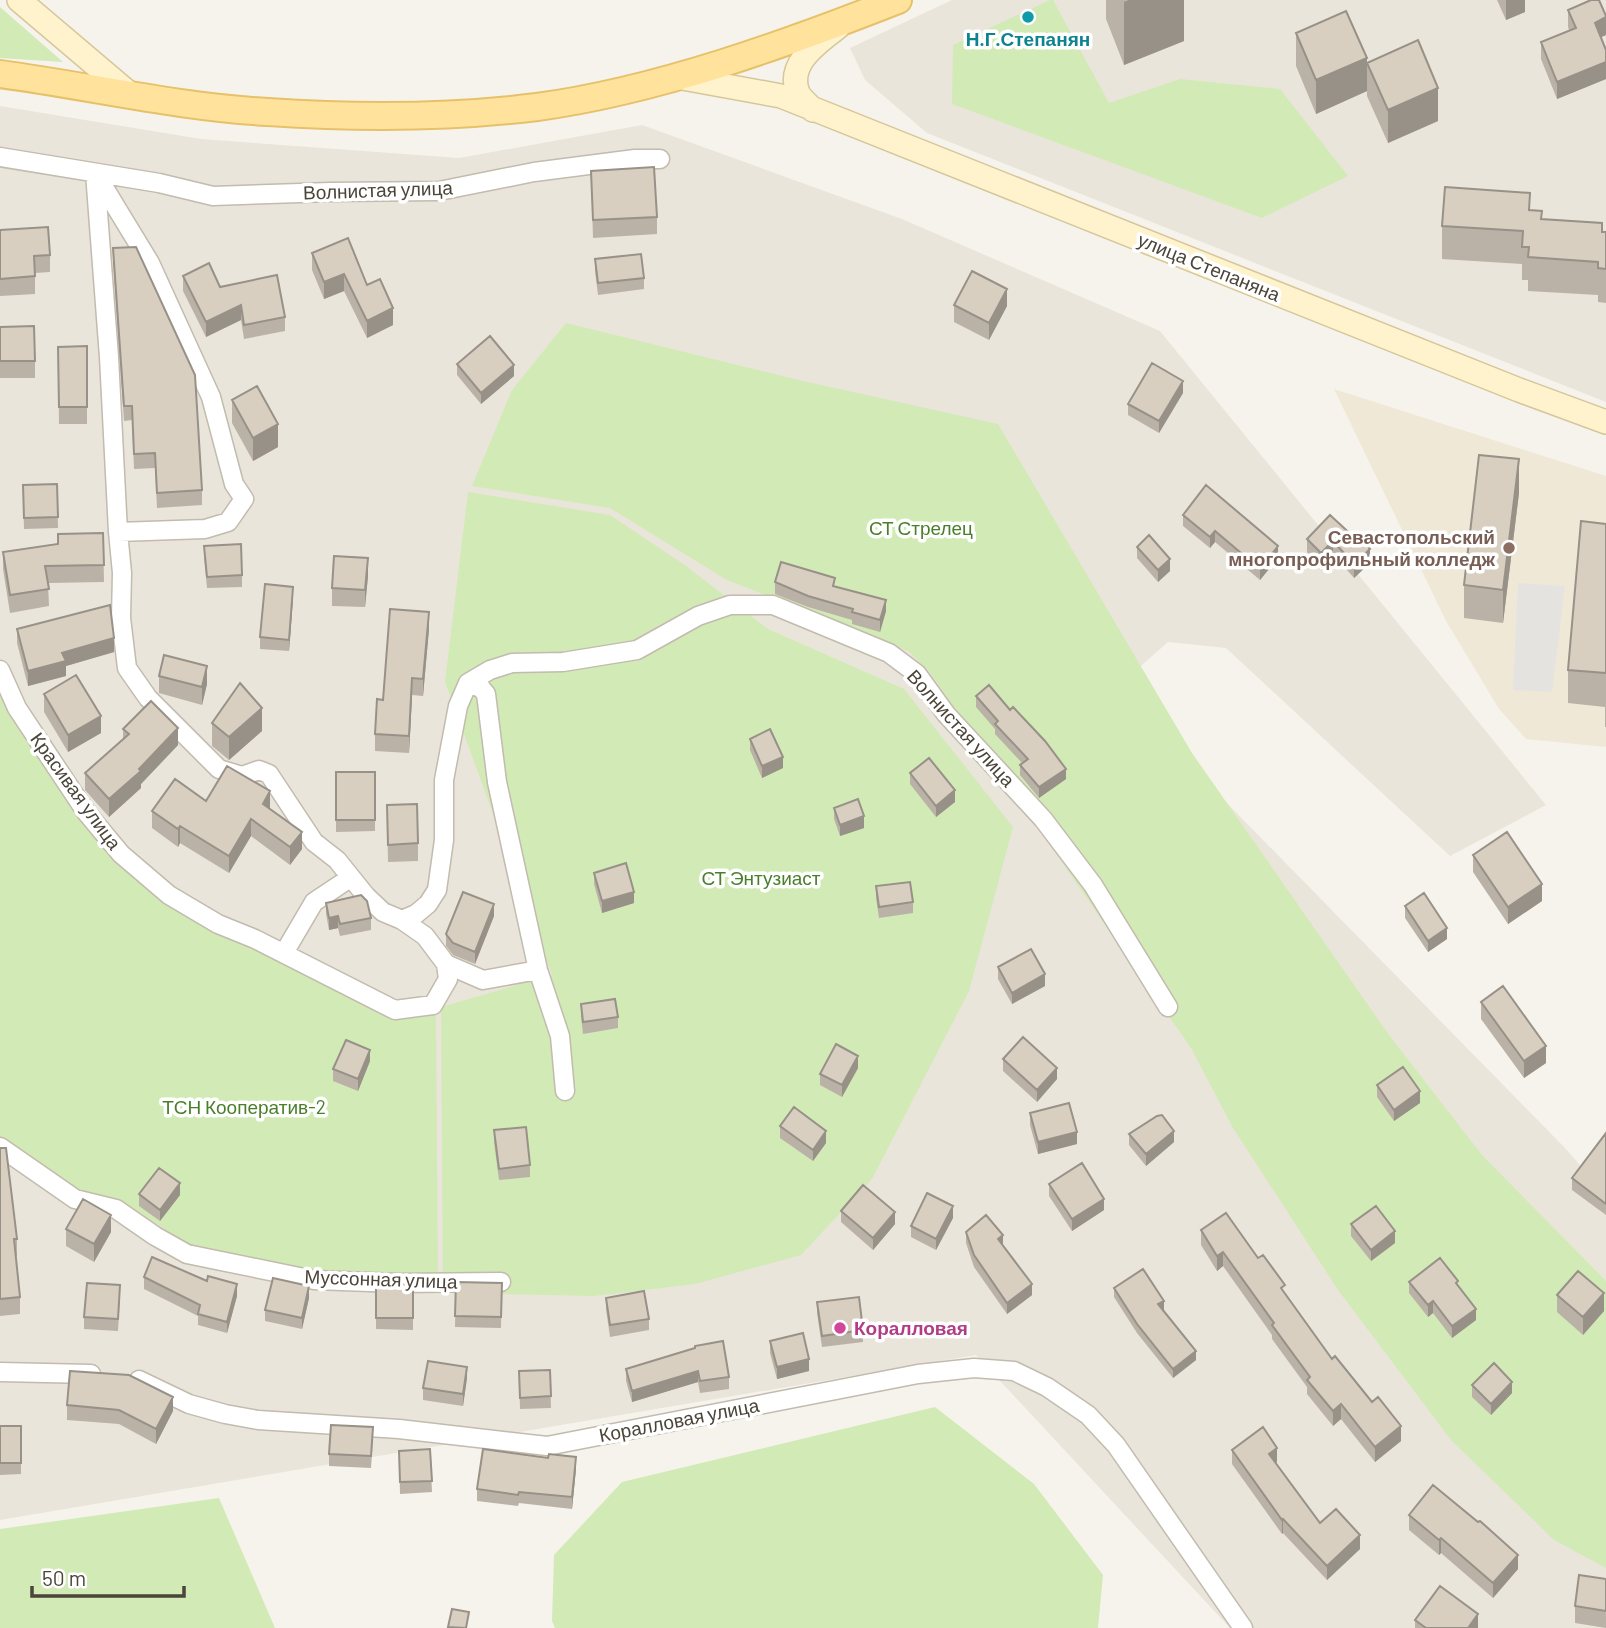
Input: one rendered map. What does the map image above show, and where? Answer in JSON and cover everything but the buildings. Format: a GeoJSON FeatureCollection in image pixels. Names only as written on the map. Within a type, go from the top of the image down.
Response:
{"type":"FeatureCollection","features":[{"type":"Feature","properties":{"kind":"main road"},"geometry":{"type":"LineString","coordinates":[[19,0],[131,95]]}},
{"type":"Feature","properties":{"kind":"main road"},"geometry":{"type":"LineString","coordinates":[[0,74],[131,95],[265,112],[468,113],[539,107],[677,77],[845,21],[898,0]]}},
{"type":"Feature","properties":{"kind":"main road"},"geometry":{"type":"LineString","coordinates":[[813,110],[798,92],[797,71],[805,53],[845,21]]}},
{"type":"Feature","properties":{"kind":"main road","name":"улица Степаняна"},"geometry":{"type":"LineString","coordinates":[[748,54],[757,75],[781,96]]}},
{"type":"Feature","properties":{"kind":"main road","name":"улица Степаняна"},"geometry":{"type":"LineString","coordinates":[[677,77],[781,96],[1519,390],[1606,422]]}},
{"type":"Feature","properties":{"kind":"street","name":"Волнистая улица"},"geometry":{"type":"LineString","coordinates":[[0,157],[159,183],[213,196],[330,191],[439,191],[534,172],[635,159],[660,159]]}},
{"type":"Feature","properties":{"kind":"street"},"geometry":{"type":"LineString","coordinates":[[95,173],[110,356],[122,573],[121,618],[127,668],[148,698],[219,769],[242,776],[259,771],[269,774],[314,842],[337,860],[350,878],[383,912],[402,920],[425,936],[446,964],[483,980],[538,970]]}},
{"type":"Feature","properties":{"kind":"street"},"geometry":{"type":"LineString","coordinates":[[95,173],[150,263],[212,397],[234,484],[244,499],[228,522],[205,529],[118,532]]}},
{"type":"Feature","properties":{"kind":"street","name":"Волнистая улица"},"geometry":{"type":"LineString","coordinates":[[468,683],[490,670],[512,663],[563,662],[637,650],[698,616],[730,605],[773,605],[889,653],[917,674],[946,714],[1043,819],[1093,885],[1168,1006]]}},
{"type":"Feature","properties":{"kind":"street","name":"Красивая улица"},"geometry":{"type":"LineString","coordinates":[[0,670],[17,708],[86,812],[121,853],[169,895],[218,924],[284,953],[395,1010],[433,1005],[448,979],[446,964]]}},
{"type":"Feature","properties":{"kind":"street"},"geometry":{"type":"LineString","coordinates":[[402,920],[416,914],[428,904],[437,890],[443,840],[444,780],[458,706],[468,683],[481,688],[486,694],[497,782],[538,970],[560,1036],[565,1091]]}},
{"type":"Feature","properties":{"kind":"street"},"geometry":{"type":"LineString","coordinates":[[284,953],[314,902],[350,878]]}},
{"type":"Feature","properties":{"kind":"street","name":"Муссонная улица"},"geometry":{"type":"LineString","coordinates":[[0,1147],[75,1199],[116,1209],[187,1254],[314,1280],[500,1282]]}},
{"type":"Feature","properties":{"kind":"street","name":"Коралловая улица"},"geometry":{"type":"LineString","coordinates":[[0,1372],[130,1376],[189,1404],[247,1418],[399,1429],[547,1446],[918,1374],[974,1368],[1014,1371],[1047,1387],[1088,1415],[1116,1445],[1243,1628]]}},
{"type":"Feature","properties":{"kind":"shaded area"},"geometry":{"type":"Polygon","coordinates":[[[952,0],[1606,0],[1606,402],[927,133],[865,80],[850,48],[952,0]]]}},
{"type":"Feature","properties":{"kind":"shaded area"},"geometry":{"type":"Polygon","coordinates":[[[0,106],[201,139],[459,158],[642,125],[902,219],[1160,331],[1546,805],[1450,856],[1226,648],[1168,642],[1115,689],[1567,1150],[1606,1196],[1606,1628],[1230,1628],[976,1355],[0,1520],[0,106]]]}},
{"type":"Feature","properties":{"kind":"shaded area","name":"Севастопольский многопрофильный колледж"},"geometry":{"type":"Polygon","coordinates":[[[1334,389],[1606,476],[1606,747],[1526,739],[1499,709],[1446,621],[1334,389]]]}},
{"type":"Feature","properties":{"kind":"shaded area"},"geometry":{"type":"Polygon","coordinates":[[[1518,583],[1565,586],[1552,692],[1513,690],[1518,583]]]}},
{"type":"Feature","properties":{"kind":"green space"},"geometry":{"type":"Polygon","coordinates":[[[1053,0],[1109,103],[1180,79],[1280,89],[1348,176],[1262,218],[952,104],[953,45],[1053,0]]]}},
{"type":"Feature","properties":{"kind":"green space"},"geometry":{"type":"Polygon","coordinates":[[[0,7],[63,62],[0,58],[0,7]]]}},
{"type":"Feature","properties":{"kind":"green space","name":"СТ Стрелец"},"geometry":{"type":"Polygon","coordinates":[[[566,323],[803,381],[998,424],[1192,753],[1389,1035],[1482,1155],[1606,1281],[1606,1568],[1554,1540],[1451,1440],[1338,1290],[1233,1128],[1191,1048],[928,670],[908,651],[727,580],[610,508],[472,486],[512,390],[566,323]]]}},
{"type":"Feature","properties":{"kind":"green space","name":"СТ Энтузиаст"},"geometry":{"type":"Polygon","coordinates":[[[468,492],[610,515],[682,563],[768,629],[904,689],[1013,827],[969,991],[872,1179],[801,1255],[695,1284],[594,1296],[443,1293],[441,1007],[552,975],[445,682],[468,492]]]}},
{"type":"Feature","properties":{"kind":"green space","name":"ТСН Кооператив-2"},"geometry":{"type":"Polygon","coordinates":[[[0,686],[73,803],[219,932],[394,1016],[436,1013],[438,1289],[309,1272],[187,1244],[122,1201],[82,1194],[0,1142],[0,686]]]}},
{"type":"Feature","properties":{"kind":"green space"},"geometry":{"type":"Polygon","coordinates":[[[935,1407],[1034,1484],[1103,1575],[1098,1628],[555,1628],[552,1621],[554,1555],[622,1482],[935,1407]]]}},
{"type":"Feature","properties":{"kind":"green space"},"geometry":{"type":"Polygon","coordinates":[[[219,1498],[275,1628],[0,1628],[0,1529],[219,1498]]]}},
{"type":"Feature","properties":{"kind":"place","name":"Н.Г.Степанян"},"geometry":{"type":"Point","coordinates":[1028,17]}},
{"type":"Feature","properties":{"kind":"place","name":"Севастопольский многопрофильный колледж"},"geometry":{"type":"Point","coordinates":[1509,548]}},
{"type":"Feature","properties":{"kind":"place","name":"Коралловая"},"geometry":{"type":"Point","coordinates":[840,1328]}}]}
